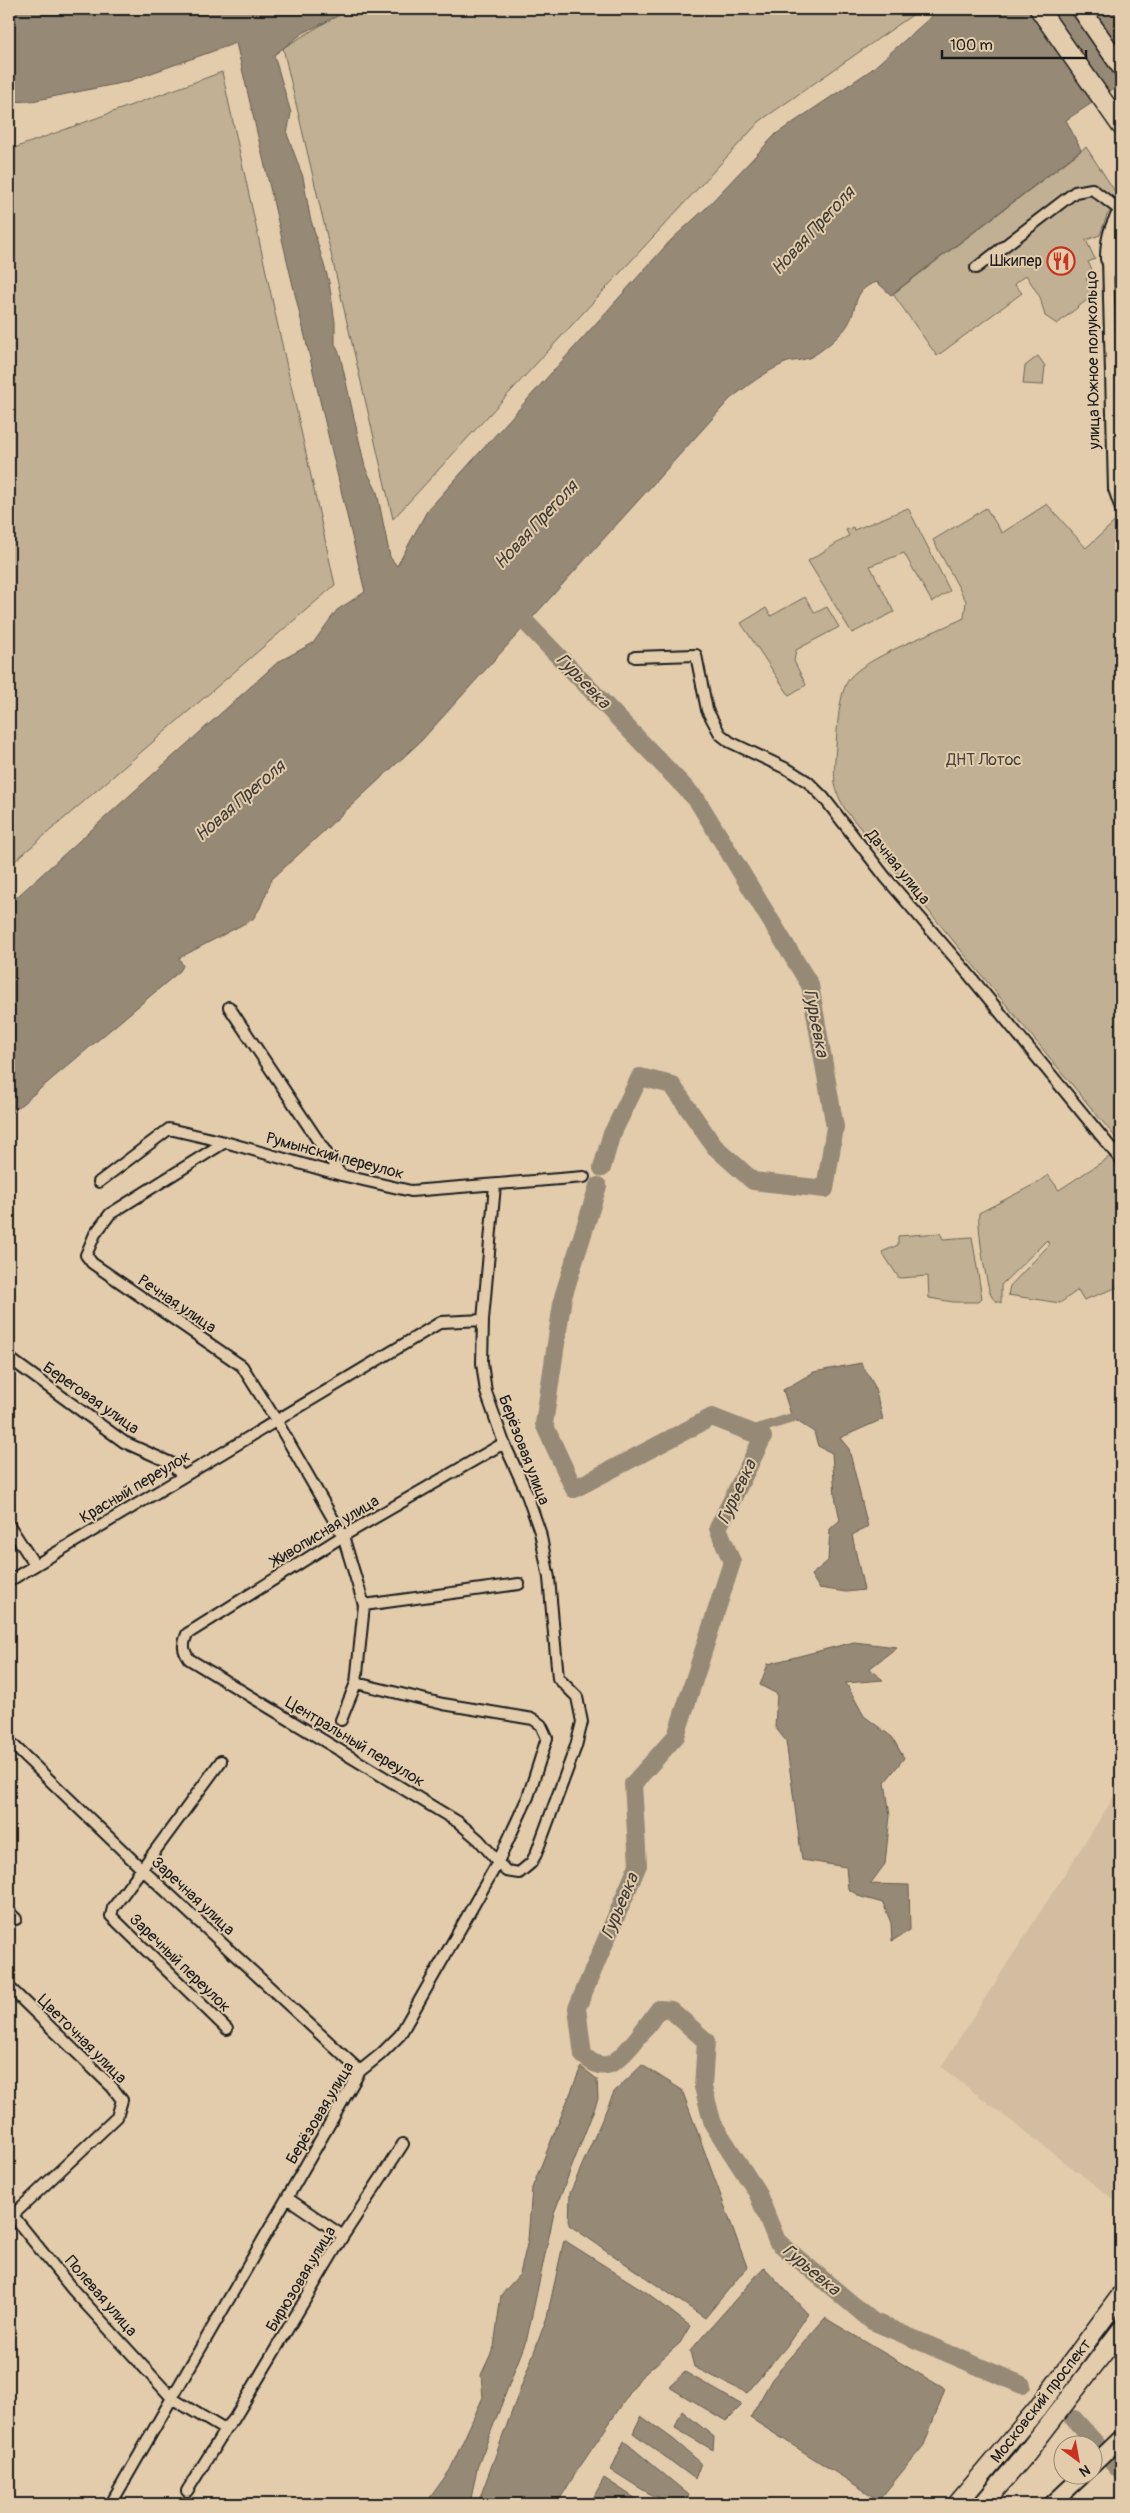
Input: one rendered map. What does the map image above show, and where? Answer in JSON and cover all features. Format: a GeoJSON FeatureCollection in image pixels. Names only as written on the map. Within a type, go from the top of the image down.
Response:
{"type":"FeatureCollection","features":[{"type":"Feature","properties":{"kind":"highway"},"geometry":{"type":"LineString","coordinates":[[1039,9],[1121,126]]}},
{"type":"Feature","properties":{"kind":"highway"},"geometry":{"type":"LineString","coordinates":[[1081,9],[1121,67]]}},
{"type":"Feature","properties":{"kind":"highway","name":"Московский проспект"},"geometry":{"type":"LineString","coordinates":[[957,2504],[1048,2396],[1121,2295]]}},
{"type":"Feature","properties":{"kind":"highway","name":"Московский проспект"},"geometry":{"type":"LineString","coordinates":[[984,2504],[1063,2407],[1121,2330]]}},
{"type":"Feature","properties":{"kind":"main road"},"geometry":{"type":"LineString","coordinates":[[1102,2457],[1116,2444]]}},
{"type":"Feature","properties":{"kind":"main road"},"geometry":{"type":"LineString","coordinates":[[1052,2504],[1071,2486]]}},
{"type":"Feature","properties":{"kind":"street"},"geometry":{"type":"LineString","coordinates":[[976,268],[1075,192],[1092,189],[1121,212]]}},
{"type":"Feature","properties":{"kind":"street","name":"улица Южное полукольцо"},"geometry":{"type":"LineString","coordinates":[[1121,212],[1110,236],[1108,259],[1114,489],[1121,509]]}},
{"type":"Feature","properties":{"kind":"street"},"geometry":{"type":"LineString","coordinates":[[1108,259],[1121,274]]}},
{"type":"Feature","properties":{"kind":"street","name":"Дачная улица"},"geometry":{"type":"LineString","coordinates":[[635,657],[696,655],[706,710],[720,734],[730,742],[788,770],[808,782],[824,798],[886,878],[961,965],[1121,1160]]}},
{"type":"Feature","properties":{"kind":"street"},"geometry":{"type":"LineString","coordinates":[[229,1007],[341,1175]]}},
{"type":"Feature","properties":{"kind":"street","name":"Румынский переулок"},"geometry":{"type":"LineString","coordinates":[[99,1182],[169,1129],[225,1142],[341,1175],[411,1191],[584,1178]]}},
{"type":"Feature","properties":{"kind":"street","name":"Речная улица"},"geometry":{"type":"LineString","coordinates":[[225,1142],[110,1214],[95,1234],[86,1255],[92,1264],[242,1366],[276,1420],[343,1536]]}},
{"type":"Feature","properties":{"kind":"street","name":"Берёзовая улица"},"geometry":{"type":"LineString","coordinates":[[495,1185],[483,1320],[482,1363],[486,1392],[504,1443],[525,1489],[540,1532],[548,1578],[555,1665]]}},
{"type":"Feature","properties":{"kind":"street","name":"Красный переулок"},"geometry":{"type":"LineString","coordinates":[[9,1581],[441,1322],[483,1320]]}},
{"type":"Feature","properties":{"kind":"street","name":"Береговая улица"},"geometry":{"type":"LineString","coordinates":[[9,1358],[124,1442],[171,1464],[182,1476]]}},
{"type":"Feature","properties":{"kind":"street","name":"Живописная улица"},"geometry":{"type":"LineString","coordinates":[[189,1659],[184,1652],[183,1644],[187,1634],[343,1536],[504,1443]]}},
{"type":"Feature","properties":{"kind":"street"},"geometry":{"type":"LineString","coordinates":[[9,1524],[35,1565]]}},
{"type":"Feature","properties":{"kind":"street","name":"Центральный переулок"},"geometry":{"type":"LineString","coordinates":[[341,1720],[356,1683],[364,1605],[343,1536]]}},
{"type":"Feature","properties":{"kind":"street"},"geometry":{"type":"LineString","coordinates":[[364,1605],[519,1584]]}},
{"type":"Feature","properties":{"kind":"street","name":"Центральный переулок"},"geometry":{"type":"LineString","coordinates":[[189,1659],[458,1822],[506,1871],[513,1873],[520,1873],[531,1863],[576,1746],[582,1722],[576,1697],[558,1678],[555,1665]]}},
{"type":"Feature","properties":{"kind":"street","name":"Берёзовая улица"},"geometry":{"type":"LineString","coordinates":[[111,2504],[360,2071],[400,2035],[498,1862],[528,1797],[547,1738],[541,1725],[533,1719],[443,1704],[356,1683]]}},
{"type":"Feature","properties":{"kind":"street","name":"Заречная улица"},"geometry":{"type":"LineString","coordinates":[[9,1741],[143,1870],[360,2071]]}},
{"type":"Feature","properties":{"kind":"street"},"geometry":{"type":"LineString","coordinates":[[143,1870],[221,1762]]}},
{"type":"Feature","properties":{"kind":"street","name":"Заречный переулок"},"geometry":{"type":"LineString","coordinates":[[143,1870],[113,1908],[111,1916],[227,2029]]}},
{"type":"Feature","properties":{"kind":"street","name":"Цветочная улица"},"geometry":{"type":"LineString","coordinates":[[9,1987],[112,2087],[122,2100],[117,2117],[11,2213]]}},
{"type":"Feature","properties":{"kind":"street","name":"Бирюзовая улица"},"geometry":{"type":"LineString","coordinates":[[188,2491],[344,2236],[403,2144]]}},
{"type":"Feature","properties":{"kind":"street"},"geometry":{"type":"LineString","coordinates":[[287,2198],[344,2236]]}},
{"type":"Feature","properties":{"kind":"street","name":"Полевая улица"},"geometry":{"type":"LineString","coordinates":[[11,2213],[73,2290],[173,2399]]}},
{"type":"Feature","properties":{"kind":"street"},"geometry":{"type":"LineString","coordinates":[[173,2399],[225,2430]]}},
{"type":"Feature","properties":{"kind":"shaded area"},"geometry":{"type":"Polygon","coordinates":[[[1121,1786],[1121,2205],[941,2067],[1121,1786]]]}},
{"type":"Feature","properties":{"kind":"green space"},"geometry":{"type":"Polygon","coordinates":[[[348,9],[921,9],[760,121],[393,519],[283,48],[348,9]]]}},
{"type":"Feature","properties":{"kind":"green space"},"geometry":{"type":"Polygon","coordinates":[[[222,72],[335,585],[9,866],[9,150],[222,72]]]}},
{"type":"Feature","properties":{"kind":"green space"},"geometry":{"type":"Polygon","coordinates":[[[1086,147],[1120,199],[1107,215],[1100,235],[1086,240],[1095,259],[1088,262],[1094,273],[1086,279],[1093,295],[1057,324],[1045,316],[1040,297],[1026,275],[1014,284],[1022,293],[937,356],[893,294],[1086,147]]]}},
{"type":"Feature","properties":{"kind":"green space"},"geometry":{"type":"Polygon","coordinates":[[[1038,356],[1045,366],[1043,385],[1023,384],[1025,366],[1038,356]]]}},
{"type":"Feature","properties":{"kind":"green space","name":"ДНТ Лотос"},"geometry":{"type":"Polygon","coordinates":[[[1047,504],[1086,548],[1121,516],[1121,1144],[847,812],[838,795],[835,780],[839,711],[843,693],[849,679],[857,671],[885,654],[964,618],[966,601],[933,540],[986,508],[1002,533],[1047,504]]]}},
{"type":"Feature","properties":{"kind":"green space"},"geometry":{"type":"Polygon","coordinates":[[[908,508],[950,591],[932,602],[904,553],[870,566],[894,612],[852,633],[808,561],[849,536],[846,530],[853,527],[854,530],[908,508]]]}},
{"type":"Feature","properties":{"kind":"green space"},"geometry":{"type":"Polygon","coordinates":[[[805,597],[815,613],[827,607],[839,627],[796,650],[794,661],[806,685],[789,695],[741,623],[766,608],[771,616],[805,597]]]}},
{"type":"Feature","properties":{"kind":"green space"},"geometry":{"type":"Polygon","coordinates":[[[1111,1156],[1121,1169],[1121,1286],[1084,1300],[1078,1290],[1060,1303],[1008,1295],[1010,1286],[1049,1245],[1047,1240],[1001,1285],[1001,1303],[994,1300],[982,1256],[979,1213],[1035,1184],[1048,1175],[1059,1190],[1111,1156]]]}},
{"type":"Feature","properties":{"kind":"green space"},"geometry":{"type":"Polygon","coordinates":[[[940,1233],[943,1239],[972,1237],[982,1298],[978,1302],[953,1302],[929,1298],[928,1276],[899,1278],[882,1252],[898,1245],[898,1236],[940,1233]]]}},
{"type":"Feature","properties":{"kind":"water","name":"Новая Преголя"},"geometry":{"type":"Polygon","coordinates":[[[9,9],[352,9],[303,33],[274,55],[291,113],[287,134],[303,177],[310,217],[329,282],[335,322],[335,344],[340,355],[365,467],[377,492],[390,557],[397,566],[427,511],[671,240],[705,209],[776,134],[871,70],[940,9],[1121,9],[1121,84],[1066,120],[1081,150],[891,295],[877,282],[862,290],[858,296],[849,323],[820,352],[811,357],[788,362],[778,367],[730,399],[421,741],[272,879],[260,908],[253,919],[179,958],[183,966],[180,971],[9,1115],[9,904],[278,662],[313,643],[337,610],[365,592],[236,43],[126,82],[32,101],[9,102],[9,9]]]}},
{"type":"Feature","properties":{"kind":"water"},"geometry":{"type":"Polygon","coordinates":[[[861,1363],[874,1385],[883,1419],[840,1438],[849,1449],[868,1527],[852,1535],[864,1590],[846,1592],[819,1588],[811,1575],[828,1561],[830,1529],[840,1520],[835,1496],[832,1453],[818,1446],[814,1432],[792,1418],[783,1390],[814,1372],[861,1363]]]}},
{"type":"Feature","properties":{"kind":"water"},"geometry":{"type":"Polygon","coordinates":[[[854,1642],[897,1647],[869,1669],[883,1680],[846,1683],[864,1716],[892,1737],[904,1758],[885,1782],[890,1816],[885,1864],[870,1884],[909,1885],[910,1930],[892,1941],[891,1923],[883,1903],[861,1897],[848,1889],[846,1867],[802,1860],[786,1741],[775,1727],[777,1694],[760,1685],[768,1664],[854,1642]]]}},
{"type":"Feature","properties":{"kind":"water"},"geometry":{"type":"Polygon","coordinates":[[[642,2065],[682,2090],[747,2267],[705,2318],[569,2225],[570,2193],[614,2092],[642,2065]]]}},
{"type":"Feature","properties":{"kind":"water"},"geometry":{"type":"Polygon","coordinates":[[[581,2067],[597,2079],[598,2099],[554,2213],[527,2338],[477,2468],[470,2504],[431,2504],[429,2499],[450,2470],[483,2397],[481,2375],[494,2347],[501,2295],[520,2274],[528,2240],[532,2188],[581,2067]]]}},
{"type":"Feature","properties":{"kind":"water"},"geometry":{"type":"Polygon","coordinates":[[[564,2240],[646,2292],[690,2326],[680,2343],[640,2378],[557,2504],[480,2504],[479,2500],[547,2317],[564,2240]]]}},
{"type":"Feature","properties":{"kind":"water"},"geometry":{"type":"Polygon","coordinates":[[[764,2267],[808,2314],[786,2347],[747,2393],[694,2367],[690,2351],[764,2267]]]}},
{"type":"Feature","properties":{"kind":"water"},"geometry":{"type":"Polygon","coordinates":[[[825,2318],[945,2389],[924,2445],[879,2500],[750,2418],[772,2379],[825,2318]]]}},
{"type":"Feature","properties":{"kind":"water"},"geometry":{"type":"Polygon","coordinates":[[[685,2372],[742,2405],[726,2421],[669,2387],[685,2372]]]}},
{"type":"Feature","properties":{"kind":"water"},"geometry":{"type":"Polygon","coordinates":[[[682,2411],[714,2437],[713,2450],[675,2428],[682,2411]]]}},
{"type":"Feature","properties":{"kind":"water"},"geometry":{"type":"Polygon","coordinates":[[[641,2416],[673,2439],[701,2463],[695,2479],[633,2433],[641,2416]]]}},
{"type":"Feature","properties":{"kind":"water"},"geometry":{"type":"Polygon","coordinates":[[[624,2441],[689,2495],[685,2504],[666,2501],[656,2497],[611,2470],[624,2441]]]}},
{"type":"Feature","properties":{"kind":"water"},"geometry":{"type":"Polygon","coordinates":[[[604,2478],[644,2504],[598,2504],[592,2500],[604,2478]]]}},
{"type":"Feature","properties":{"kind":"waterway","name":"Гурьевка"},"geometry":{"type":"LineString","coordinates":[[511,607],[697,800],[810,985],[835,1127],[825,1189],[753,1181],[714,1146],[672,1085],[640,1077],[611,1136],[602,1168]]}},
{"type":"Feature","properties":{"kind":"waterway","name":"Гурьевка"},"geometry":{"type":"LineString","coordinates":[[598,1186],[563,1297],[544,1424],[574,1489],[712,1417],[763,1437],[718,1528],[732,1562],[676,1736],[633,1784],[638,1865],[577,2008],[583,2055],[600,2065],[607,2065],[613,2062],[635,2041],[659,2009],[671,2010],[706,2041],[703,2087],[713,2124],[757,2192],[777,2241],[872,2321],[1022,2385]]}},
{"type":"Feature","properties":{"kind":"waterway"},"geometry":{"type":"LineString","coordinates":[[748,1432],[792,1418]]}},
{"type":"Feature","properties":{"kind":"waterway","name":"Гурьевка"},"geometry":{"type":"LineString","coordinates":[[1074,2419],[1121,2472]]}},
{"type":"Feature","properties":{"kind":"place","name":"Шкипер"},"geometry":{"type":"Point","coordinates":[1061,261]}}]}
